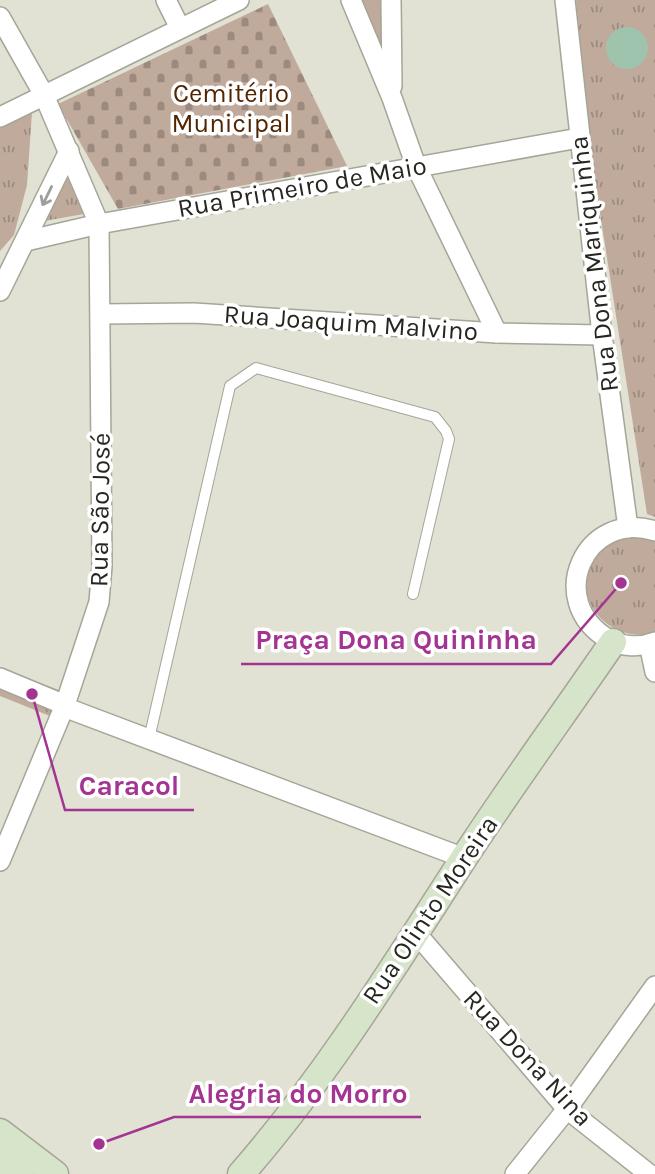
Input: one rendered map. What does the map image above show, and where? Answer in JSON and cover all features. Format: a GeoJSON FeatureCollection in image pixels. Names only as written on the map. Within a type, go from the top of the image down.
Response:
{"type":"FeatureCollection","features":[{"type":"Feature","properties":{"kind":"street"},"geometry":{"type":"LineString","coordinates":[[166,0],[180,28]]}},
{"type":"Feature","properties":{"kind":"street"},"geometry":{"type":"LineString","coordinates":[[0,117],[239,0]]}},
{"type":"Feature","properties":{"kind":"street"},"geometry":{"type":"LineString","coordinates":[[351,0],[392,97],[416,166],[497,333]]}},
{"type":"Feature","properties":{"kind":"street"},"geometry":{"type":"LineString","coordinates":[[391,0],[392,97]]}},
{"type":"Feature","properties":{"kind":"street","name":"Rua Dona Mariquinha"},"geometry":{"type":"LineString","coordinates":[[565,0],[602,335],[628,528]]}},
{"type":"Feature","properties":{"kind":"street"},"geometry":{"type":"LineString","coordinates":[[0,18],[44,95],[99,224]]}},
{"type":"Feature","properties":{"kind":"street","name":"Rua Primeiro de Maio"},"geometry":{"type":"LineString","coordinates":[[26,242],[99,224],[579,138]]}},
{"type":"Feature","properties":{"kind":"street"},"geometry":{"type":"LineString","coordinates":[[0,290],[8,262],[26,242],[69,151]]}},
{"type":"Feature","properties":{"kind":"street","name":"Rua São José"},"geometry":{"type":"LineString","coordinates":[[0,861],[64,706],[99,603],[99,224]]}},
{"type":"Feature","properties":{"kind":"street","name":"Rua Joaquim Malvino"},"geometry":{"type":"LineString","coordinates":[[101,314],[234,315],[497,333],[602,335]]}},
{"type":"Feature","properties":{"kind":"street"},"geometry":{"type":"LineString","coordinates":[[655,531],[628,528],[610,533],[593,544],[582,560],[576,579],[576,598],[583,617],[596,632],[613,642],[631,646],[652,643],[655,672]]}},
{"type":"Feature","properties":{"kind":"street","name":"Rua Olinto Moreira"},"geometry":{"type":"LineString","coordinates":[[241,1174],[307,1091],[613,642]]}},
{"type":"Feature","properties":{"kind":"street"},"geometry":{"type":"LineString","coordinates":[[0,678],[149,739],[464,858]]}},
{"type":"Feature","properties":{"kind":"street","name":"Rua Dona Nina"},"geometry":{"type":"LineString","coordinates":[[416,933],[568,1109],[649,1174]]}},
{"type":"Feature","properties":{"kind":"street"},"geometry":{"type":"LineString","coordinates":[[515,1174],[568,1109],[655,986]]}},
{"type":"Feature","properties":{"kind":"street"},"geometry":{"type":"LineString","coordinates":[[0,1132],[13,1165],[55,1174]]}},
{"type":"Feature","properties":{"kind":"lane"},"geometry":{"type":"LineString","coordinates":[[149,739],[230,386],[256,368],[435,417],[446,431],[449,439],[414,594]]}},
{"type":"Feature","properties":{"kind":"green space"},"geometry":{"type":"Polygon","coordinates":[[[357,0],[382,0],[386,58],[357,0]]]}},
{"type":"Feature","properties":{"kind":"green space"},"geometry":{"type":"Polygon","coordinates":[[[576,0],[655,0],[655,517],[647,514],[592,162],[576,0]]]}},
{"type":"Feature","properties":{"kind":"green space","name":"Cemitério Municipal"},"geometry":{"type":"Polygon","coordinates":[[[268,4],[347,166],[118,209],[58,104],[268,4]]]}},
{"type":"Feature","properties":{"kind":"green space"},"geometry":{"type":"Polygon","coordinates":[[[32,112],[27,185],[14,235],[0,251],[0,128],[32,112]]]}},
{"type":"Feature","properties":{"kind":"green space"},"geometry":{"type":"Polygon","coordinates":[[[66,174],[84,214],[44,221],[66,174]]]}},
{"type":"Feature","properties":{"kind":"green space"},"geometry":{"type":"Polygon","coordinates":[[[619,537],[655,537],[655,632],[638,635],[622,632],[596,613],[589,600],[586,585],[588,569],[599,551],[619,537]]]}},
{"type":"Feature","properties":{"kind":"green space"},"geometry":{"type":"Polygon","coordinates":[[[0,668],[64,692],[55,718],[0,696],[0,668]]]}},
{"type":"Feature","properties":{"kind":"shaded area"},"geometry":{"type":"Polygon","coordinates":[[[627,27],[642,33],[648,48],[642,63],[627,69],[612,63],[606,48],[612,33],[627,27]]]}},
{"type":"Feature","properties":{"kind":"place","name":"Praça Dona Quininha"},"geometry":{"type":"Point","coordinates":[621,583]}},
{"type":"Feature","properties":{"kind":"place","name":"Caracol"},"geometry":{"type":"Point","coordinates":[32,694]}},
{"type":"Feature","properties":{"kind":"place","name":"Alegria do Morro"},"geometry":{"type":"Point","coordinates":[99,1144]}}]}
